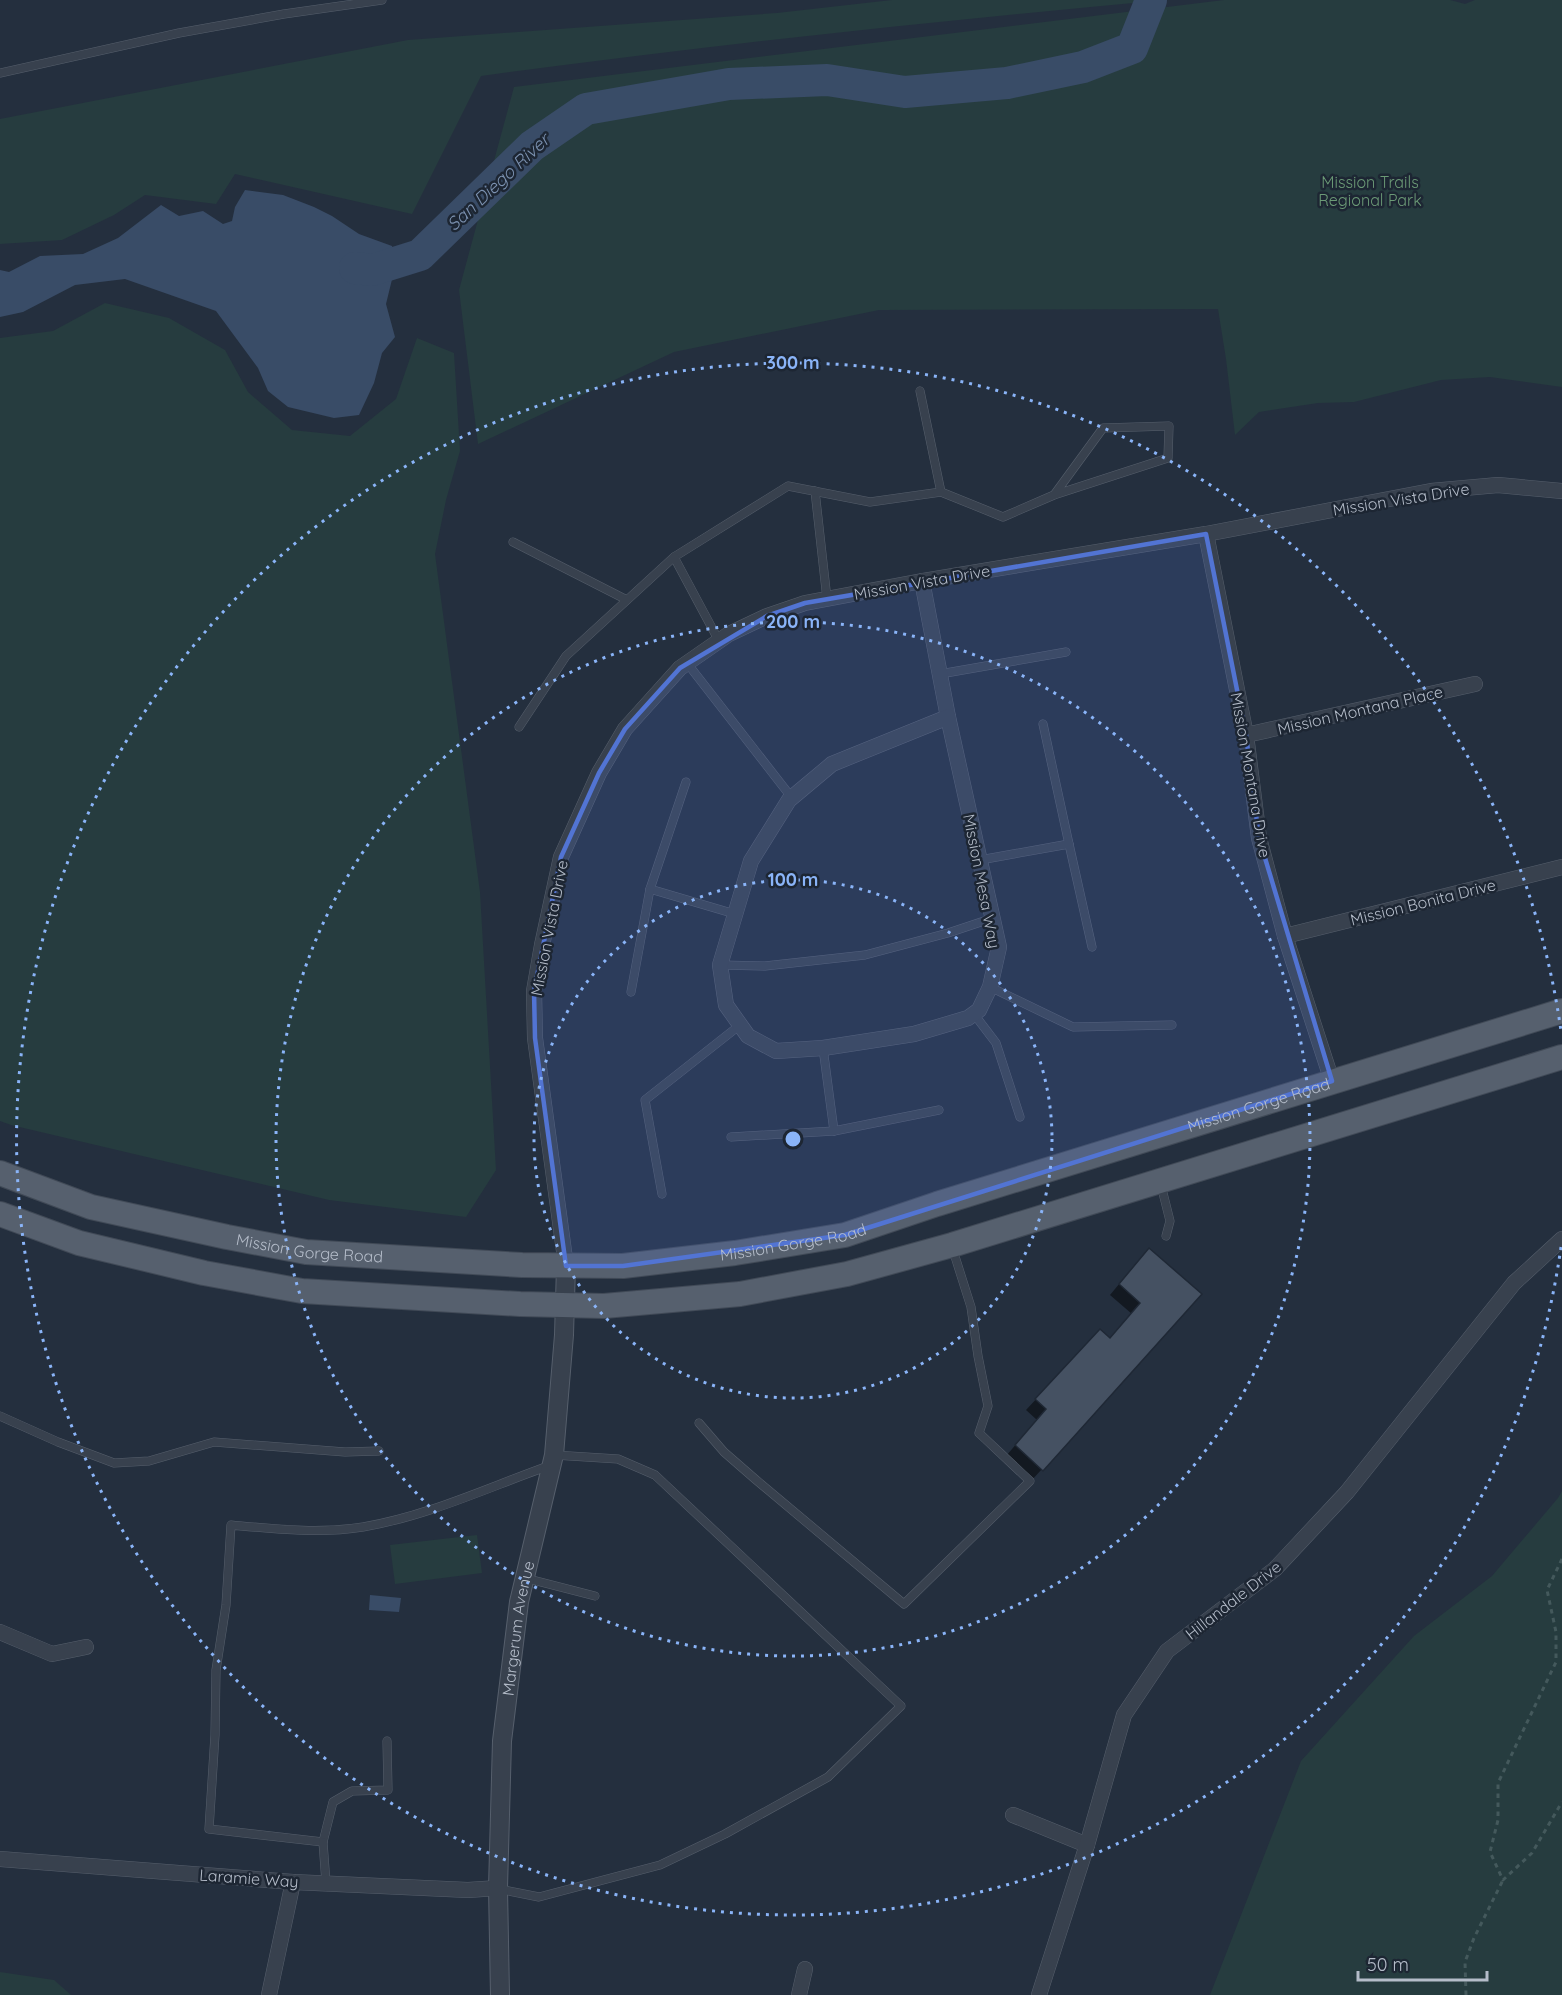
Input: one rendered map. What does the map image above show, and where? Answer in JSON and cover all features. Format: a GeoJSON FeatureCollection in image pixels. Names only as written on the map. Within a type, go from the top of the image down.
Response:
{"type":"FeatureCollection","features":[{"type":"Feature","properties":{"kind":"main road","name":"Mission Gorge Road"},"geometry":{"type":"LineString","coordinates":[[0,1173],[90,1207],[306,1252],[566,1266],[623,1266],[845,1235],[1562,1011]]}},
{"type":"Feature","properties":{"kind":"main road"},"geometry":{"type":"LineString","coordinates":[[0,1214],[79,1243],[204,1273],[302,1291],[604,1306],[740,1294],[847,1274],[952,1245],[1562,1057]]}},
{"type":"Feature","properties":{"kind":"street","name":"Mission Vista Drive"},"geometry":{"type":"LineString","coordinates":[[566,1266],[535,1038],[534,991],[542,945],[561,857],[599,773],[625,729],[680,668],[719,641],[767,616],[805,603],[922,581],[1206,534],[1431,491],[1498,485],[1562,490]]}},
{"type":"Feature","properties":{"kind":"street","name":"Mission Montana Drive"},"geometry":{"type":"LineString","coordinates":[[1206,534],[1246,735],[1259,838],[1285,936],[1332,1081]]}},
{"type":"Feature","properties":{"kind":"street","name":"Mission Mesa Way"},"geometry":{"type":"LineString","coordinates":[[922,581],[948,717],[999,947],[990,987],[979,1010],[974,1014]]}},
{"type":"Feature","properties":{"kind":"street","name":"Mission Montana Place"},"geometry":{"type":"LineString","coordinates":[[1246,735],[1475,684]]}},
{"type":"Feature","properties":{"kind":"street"},"geometry":{"type":"LineString","coordinates":[[948,717],[832,764],[792,798],[751,861],[720,965],[726,1005],[748,1036],[776,1051],[823,1048],[914,1034],[968,1018],[974,1014]]}},
{"type":"Feature","properties":{"kind":"street","name":"Mission Bonita Drive"},"geometry":{"type":"LineString","coordinates":[[1285,936],[1562,867]]}},
{"type":"Feature","properties":{"kind":"street","name":"Hillandale Drive"},"geometry":{"type":"LineString","coordinates":[[1039,1995],[1087,1845],[1124,1715],[1167,1651],[1275,1569],[1347,1492],[1514,1283],[1562,1239]]}},
{"type":"Feature","properties":{"kind":"street","name":"Margerum Avenue"},"geometry":{"type":"LineString","coordinates":[[500,1995],[498,1888],[502,1741],[519,1602],[553,1460],[566,1305],[566,1266]]}},
{"type":"Feature","properties":{"kind":"street"},"geometry":{"type":"LineString","coordinates":[[0,1632],[52,1654],[86,1647]]}},
{"type":"Feature","properties":{"kind":"street"},"geometry":{"type":"LineString","coordinates":[[1013,1815],[1087,1845]]}},
{"type":"Feature","properties":{"kind":"street","name":"Laramie Way"},"geometry":{"type":"LineString","coordinates":[[0,1858],[293,1882],[468,1890],[498,1888]]}},
{"type":"Feature","properties":{"kind":"street"},"geometry":{"type":"LineString","coordinates":[[269,1995],[293,1882]]}},
{"type":"Feature","properties":{"kind":"street"},"geometry":{"type":"LineString","coordinates":[[799,1995],[805,1969]]}},
{"type":"Feature","properties":{"kind":"lane"},"geometry":{"type":"LineString","coordinates":[[0,74],[179,33],[284,14],[382,0]]}},
{"type":"Feature","properties":{"kind":"lane"},"geometry":{"type":"LineString","coordinates":[[920,391],[941,492]]}},
{"type":"Feature","properties":{"kind":"lane"},"geometry":{"type":"LineString","coordinates":[[519,727],[566,656],[674,557],[788,486],[870,502],[941,492],[1003,517],[1054,495],[1168,458],[1169,426],[1103,428],[1054,495]]}},
{"type":"Feature","properties":{"kind":"lane"},"geometry":{"type":"LineString","coordinates":[[815,491],[827,599]]}},
{"type":"Feature","properties":{"kind":"lane"},"geometry":{"type":"LineString","coordinates":[[513,542],[627,600]]}},
{"type":"Feature","properties":{"kind":"lane"},"geometry":{"type":"LineString","coordinates":[[674,557],[719,641]]}},
{"type":"Feature","properties":{"kind":"lane"},"geometry":{"type":"LineString","coordinates":[[940,674],[1066,652]]}},
{"type":"Feature","properties":{"kind":"lane"},"geometry":{"type":"LineString","coordinates":[[687,663],[792,798]]}},
{"type":"Feature","properties":{"kind":"lane"},"geometry":{"type":"LineString","coordinates":[[1043,724],[1092,947]]}},
{"type":"Feature","properties":{"kind":"lane"},"geometry":{"type":"LineString","coordinates":[[632,992],[650,889],[686,782]]}},
{"type":"Feature","properties":{"kind":"lane"},"geometry":{"type":"LineString","coordinates":[[980,860],[1069,844]]}},
{"type":"Feature","properties":{"kind":"lane"},"geometry":{"type":"LineString","coordinates":[[650,889],[735,914]]}},
{"type":"Feature","properties":{"kind":"lane"},"geometry":{"type":"LineString","coordinates":[[720,965],[765,966],[866,955],[948,933],[993,918]]}},
{"type":"Feature","properties":{"kind":"lane"},"geometry":{"type":"LineString","coordinates":[[990,987],[1073,1027],[1172,1025]]}},
{"type":"Feature","properties":{"kind":"lane"},"geometry":{"type":"LineString","coordinates":[[974,1014],[996,1043],[1020,1117]]}},
{"type":"Feature","properties":{"kind":"lane"},"geometry":{"type":"LineString","coordinates":[[662,1194],[645,1100],[740,1025]]}},
{"type":"Feature","properties":{"kind":"lane"},"geometry":{"type":"LineString","coordinates":[[823,1048],[834,1131]]}},
{"type":"Feature","properties":{"kind":"lane"},"geometry":{"type":"LineString","coordinates":[[731,1137],[834,1131],[939,1110]]}},
{"type":"Feature","properties":{"kind":"lane"},"geometry":{"type":"LineString","coordinates":[[1160,1181],[1170,1221],[1166,1236]]}},
{"type":"Feature","properties":{"kind":"lane"},"geometry":{"type":"LineString","coordinates":[[699,1423],[724,1452],[754,1479],[904,1604],[1030,1481],[979,1432],[988,1406],[971,1307],[952,1245]]}},
{"type":"Feature","properties":{"kind":"lane"},"geometry":{"type":"LineString","coordinates":[[0,1416],[58,1442],[114,1462],[149,1461],[214,1442],[345,1452],[379,1451]]}},
{"type":"Feature","properties":{"kind":"lane"},"geometry":{"type":"LineString","coordinates":[[323,1842],[209,1829],[215,1735],[216,1670],[226,1605],[231,1525],[300,1532],[363,1527],[429,1511],[553,1460],[618,1459],[655,1475],[901,1706],[828,1777],[725,1834],[660,1865],[539,1897],[498,1888]]}},
{"type":"Feature","properties":{"kind":"lane"},"geometry":{"type":"LineString","coordinates":[[525,1578],[595,1596]]}},
{"type":"Feature","properties":{"kind":"lane"},"geometry":{"type":"LineString","coordinates":[[326,1883],[323,1842],[333,1802],[352,1791],[388,1790],[387,1741]]}},
{"type":"Feature","properties":{"kind":"path"},"geometry":{"type":"LineString","coordinates":[[1503,1880],[1490,1852],[1498,1820],[1498,1783],[1556,1662],[1556,1632],[1547,1590],[1562,1559]]}},
{"type":"Feature","properties":{"kind":"path"},"geometry":{"type":"LineString","coordinates":[[1466,1995],[1465,1962],[1474,1938],[1503,1880],[1532,1853],[1562,1802]]}},
{"type":"Feature","properties":{"kind":"highlighted area"},"geometry":{"type":"Polygon","coordinates":[[[1206,534],[1246,735],[1259,838],[1332,1081],[845,1235],[623,1266],[566,1266],[535,1038],[534,991],[561,857],[599,773],[625,729],[680,668],[767,616],[805,603],[1206,534]]]}},
{"type":"Feature","properties":{"kind":"green space"},"geometry":{"type":"Polygon","coordinates":[[[892,0],[1165,0],[822,34],[481,76],[412,214],[235,174],[216,204],[145,195],[114,215],[62,240],[0,244],[0,119],[408,40],[777,13],[892,0]]]}},
{"type":"Feature","properties":{"kind":"green space","name":"Mission Trails Regional Park"},"geometry":{"type":"Polygon","coordinates":[[[1224,0],[1450,0],[1465,4],[1475,0],[1562,0],[1562,387],[1490,377],[1441,380],[1354,402],[1318,403],[1259,412],[1235,435],[1218,309],[879,310],[674,352],[478,444],[459,290],[514,87],[1224,0]]]}},
{"type":"Feature","properties":{"kind":"green space"},"geometry":{"type":"Polygon","coordinates":[[[105,303],[169,318],[225,350],[248,392],[292,430],[350,436],[396,399],[417,338],[454,353],[460,451],[446,500],[435,554],[480,892],[496,1170],[466,1217],[329,1200],[0,1121],[0,338],[53,331],[105,303]]]}},
{"type":"Feature","properties":{"kind":"green space"},"geometry":{"type":"Polygon","coordinates":[[[1562,1491],[1562,1995],[1210,1995],[1301,1761],[1414,1636],[1492,1576],[1562,1491]]]}},
{"type":"Feature","properties":{"kind":"green space"},"geometry":{"type":"Polygon","coordinates":[[[477,1535],[482,1573],[395,1584],[390,1545],[477,1535]]]}},
{"type":"Feature","properties":{"kind":"green space"},"geometry":{"type":"Polygon","coordinates":[[[0,1972],[54,1980],[71,1995],[0,1995],[0,1972]]]}},
{"type":"Feature","properties":{"kind":"water"},"geometry":{"type":"Polygon","coordinates":[[[245,190],[283,195],[332,216],[359,234],[392,246],[396,263],[386,304],[395,337],[382,353],[374,383],[359,415],[334,418],[288,407],[268,391],[258,368],[216,311],[125,279],[75,285],[23,312],[0,317],[0,270],[9,272],[40,256],[83,254],[118,238],[161,205],[179,216],[203,211],[223,224],[232,221],[235,207],[245,190]]]}},
{"type":"Feature","properties":{"kind":"water"},"geometry":{"type":"Polygon","coordinates":[[[370,1595],[401,1598],[399,1612],[369,1610],[370,1595]]]}},
{"type":"Feature","properties":{"kind":"building"},"geometry":{"type":"Polygon","coordinates":[[[1149,1248],[1202,1294],[1043,1471],[1015,1445],[1046,1409],[1035,1399],[1100,1329],[1110,1338],[1140,1303],[1119,1284],[1149,1248]]]}},
{"type":"Feature","properties":{"kind":"waterway","name":"San Diego River"},"geometry":{"type":"LineString","coordinates":[[355,268],[372,270],[420,255],[532,146],[586,109],[729,84],[827,80],[905,92],[1007,83],[1083,67],[1132,48],[1151,0]]}}]}
